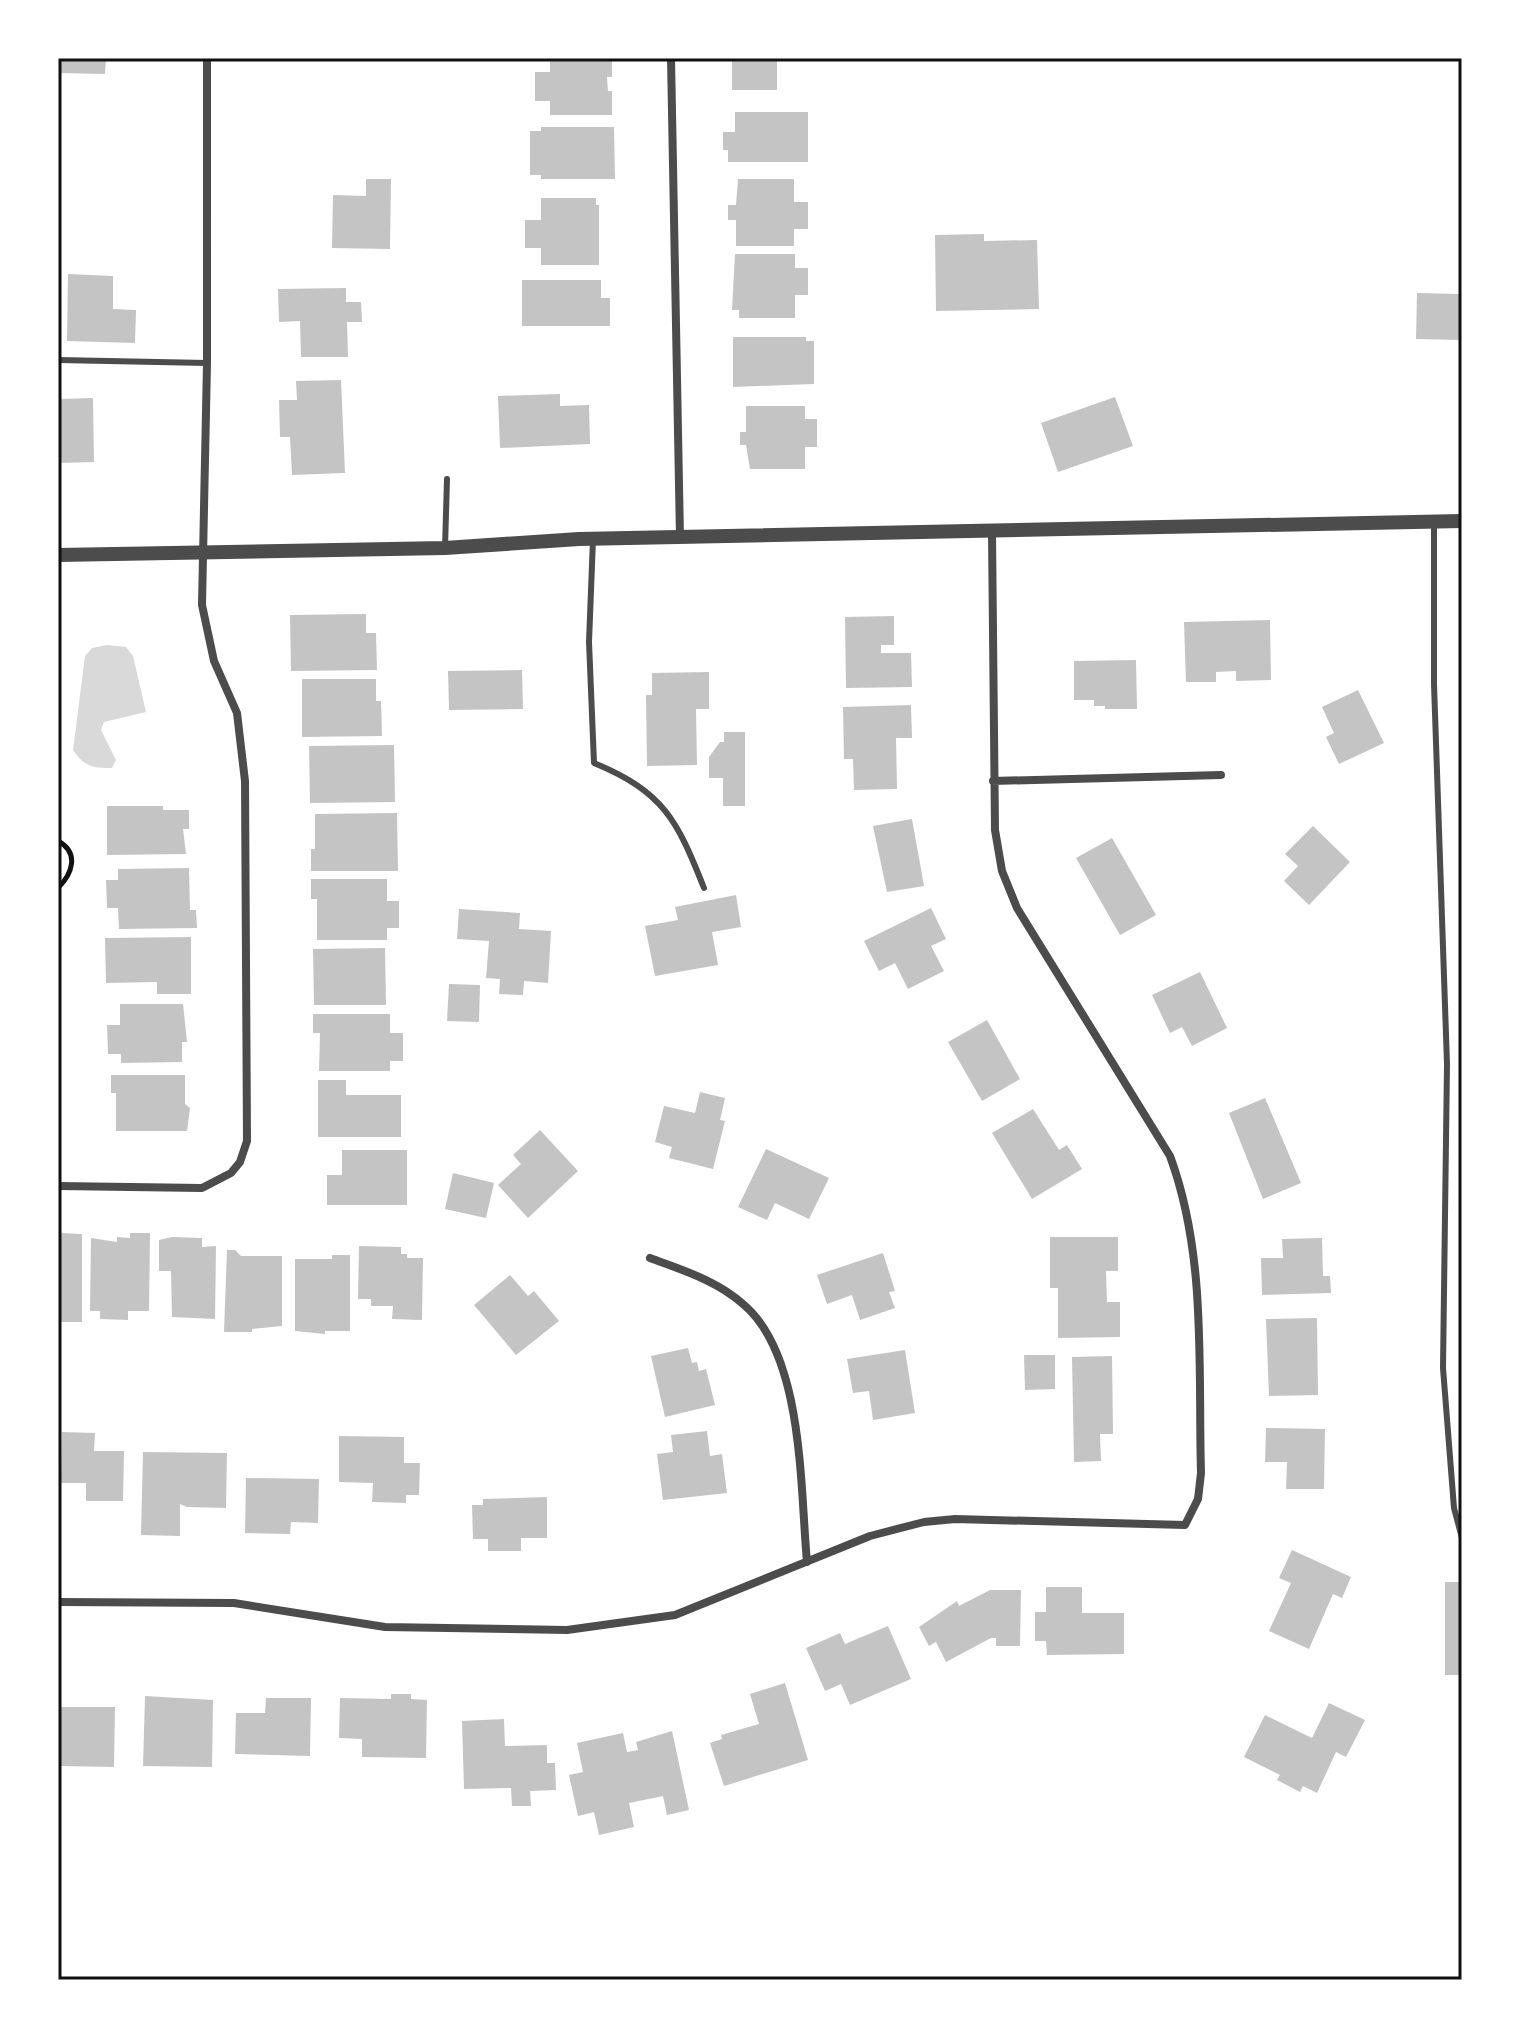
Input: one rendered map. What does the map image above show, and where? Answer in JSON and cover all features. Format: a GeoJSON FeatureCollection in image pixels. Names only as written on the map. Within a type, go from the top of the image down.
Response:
{"type":"FeatureCollection","features":[{"type":"Feature","properties":{"kind":"street"},"geometry":{"type":"LineString","coordinates":[[58,1186],[202,1188],[231,1173],[240,1162],[247,1141],[245,781],[237,713],[214,661],[202,605],[207,363],[207,58]]}},
{"type":"Feature","properties":{"kind":"street"},"geometry":{"type":"LineString","coordinates":[[671,58],[680,538]]}},
{"type":"Feature","properties":{"kind":"street"},"geometry":{"type":"LineString","coordinates":[[58,555],[445,548],[593,539],[1462,521]]}},
{"type":"Feature","properties":{"kind":"street"},"geometry":{"type":"LineString","coordinates":[[58,1602],[234,1603],[385,1627],[567,1630],[675,1615],[870,1536],[924,1522],[955,1519],[1181,1527],[1193,1513],[1201,1473],[1194,1239],[1185,1198],[1170,1156],[1017,908],[997,852],[993,781],[992,533]]}},
{"type":"Feature","properties":{"kind":"street"},"geometry":{"type":"LineString","coordinates":[[993,781],[1221,775]]}},
{"type":"Feature","properties":{"kind":"street"},"geometry":{"type":"LineString","coordinates":[[650,1258],[715,1283],[745,1305],[765,1328],[778,1354],[794,1425],[807,1562]]}},
{"type":"Feature","properties":{"kind":"lane"},"geometry":{"type":"LineString","coordinates":[[58,360],[207,363]]}},
{"type":"Feature","properties":{"kind":"lane"},"geometry":{"type":"LineString","coordinates":[[445,548],[447,479]]}},
{"type":"Feature","properties":{"kind":"lane"},"geometry":{"type":"LineString","coordinates":[[1434,521],[1434,684],[1447,1064],[1443,1368],[1454,1508],[1462,1538]]}},
{"type":"Feature","properties":{"kind":"lane"},"geometry":{"type":"LineString","coordinates":[[593,539],[589,642],[594,763],[632,779],[670,814],[704,888]]}},
{"type":"Feature","properties":{"kind":"path"},"geometry":{"type":"LineString","coordinates":[[58,841],[70,851],[72,861],[71,872],[58,888]]}},
{"type":"Feature","properties":{"kind":"path"},"geometry":{"type":"LineString","coordinates":[[58,986],[58,1021]]}},
{"type":"Feature","properties":{"kind":"shaded area"},"geometry":{"type":"Polygon","coordinates":[[[107,645],[126,647],[133,656],[146,712],[104,722],[101,730],[116,760],[112,768],[99,768],[81,760],[73,750],[85,656],[92,648],[107,645]]]}},
{"type":"Feature","properties":{"kind":"building"},"geometry":{"type":"Polygon","coordinates":[[[58,58],[106,58],[105,74],[58,73],[58,58]]]}},
{"type":"Feature","properties":{"kind":"building"},"geometry":{"type":"Polygon","coordinates":[[[550,58],[612,58],[612,77],[607,77],[608,91],[612,91],[612,115],[550,115],[550,101],[535,101],[535,72],[550,72],[550,58]]]}},
{"type":"Feature","properties":{"kind":"building"},"geometry":{"type":"Polygon","coordinates":[[[732,58],[777,58],[777,90],[732,90],[732,58]]]}},
{"type":"Feature","properties":{"kind":"building"},"geometry":{"type":"Polygon","coordinates":[[[735,112],[808,112],[808,162],[728,162],[728,150],[723,150],[723,132],[735,132],[735,112]]]}},
{"type":"Feature","properties":{"kind":"building"},"geometry":{"type":"Polygon","coordinates":[[[541,127],[614,127],[615,179],[541,179],[541,175],[530,175],[530,131],[541,131],[541,127]]]}},
{"type":"Feature","properties":{"kind":"building"},"geometry":{"type":"Polygon","coordinates":[[[366,179],[391,179],[390,249],[332,248],[333,195],[366,196],[366,179]]]}},
{"type":"Feature","properties":{"kind":"building"},"geometry":{"type":"Polygon","coordinates":[[[738,179],[794,179],[794,202],[808,202],[808,229],[794,229],[794,246],[736,246],[736,220],[728,220],[728,205],[736,205],[738,179]]]}},
{"type":"Feature","properties":{"kind":"building"},"geometry":{"type":"Polygon","coordinates":[[[541,198],[596,198],[596,205],[599,205],[599,265],[541,265],[541,248],[525,248],[525,220],[541,220],[541,198]]]}},
{"type":"Feature","properties":{"kind":"building"},"geometry":{"type":"Polygon","coordinates":[[[984,234],[984,241],[1037,240],[1039,309],[936,311],[935,235],[984,234]]]}},
{"type":"Feature","properties":{"kind":"building"},"geometry":{"type":"Polygon","coordinates":[[[735,254],[795,254],[795,268],[808,268],[808,295],[795,295],[795,318],[739,318],[739,310],[732,310],[735,254]]]}},
{"type":"Feature","properties":{"kind":"building"},"geometry":{"type":"Polygon","coordinates":[[[68,274],[113,276],[113,309],[136,310],[135,343],[67,341],[68,274]]]}},
{"type":"Feature","properties":{"kind":"building"},"geometry":{"type":"Polygon","coordinates":[[[522,280],[601,280],[601,298],[610,298],[610,326],[522,326],[522,280]]]}},
{"type":"Feature","properties":{"kind":"building"},"geometry":{"type":"Polygon","coordinates":[[[346,288],[346,302],[361,302],[362,322],[347,322],[348,357],[301,357],[300,321],[279,322],[278,289],[346,288]]]}},
{"type":"Feature","properties":{"kind":"building"},"geometry":{"type":"Polygon","coordinates":[[[1417,293],[1462,294],[1462,340],[1416,339],[1417,293]]]}},
{"type":"Feature","properties":{"kind":"building"},"geometry":{"type":"Polygon","coordinates":[[[733,337],[806,337],[806,341],[814,341],[814,384],[733,387],[733,337]]]}},
{"type":"Feature","properties":{"kind":"building"},"geometry":{"type":"Polygon","coordinates":[[[341,380],[345,473],[292,475],[290,437],[280,437],[279,400],[297,400],[296,381],[341,380]]]}},
{"type":"Feature","properties":{"kind":"building"},"geometry":{"type":"Polygon","coordinates":[[[560,394],[560,406],[589,405],[590,444],[500,448],[498,396],[560,394]]]}},
{"type":"Feature","properties":{"kind":"building"},"geometry":{"type":"Polygon","coordinates":[[[1115,397],[1133,446],[1058,472],[1041,423],[1115,397]]]}},
{"type":"Feature","properties":{"kind":"building"},"geometry":{"type":"Polygon","coordinates":[[[93,398],[94,462],[58,463],[60,399],[93,398]]]}},
{"type":"Feature","properties":{"kind":"building"},"geometry":{"type":"Polygon","coordinates":[[[746,406],[805,406],[805,419],[817,419],[817,447],[805,447],[805,469],[750,469],[746,445],[740,445],[740,432],[746,432],[746,406]]]}},
{"type":"Feature","properties":{"kind":"building"},"geometry":{"type":"Polygon","coordinates":[[[366,614],[366,633],[376,633],[377,670],[291,671],[290,615],[366,614]]]}},
{"type":"Feature","properties":{"kind":"building"},"geometry":{"type":"Polygon","coordinates":[[[894,616],[894,645],[881,645],[881,653],[911,653],[912,687],[846,688],[845,617],[894,616]]]}},
{"type":"Feature","properties":{"kind":"building"},"geometry":{"type":"Polygon","coordinates":[[[1270,620],[1271,680],[1236,681],[1236,671],[1216,672],[1216,682],[1186,682],[1184,622],[1270,620]]]}},
{"type":"Feature","properties":{"kind":"building"},"geometry":{"type":"Polygon","coordinates":[[[1136,660],[1137,709],[1105,709],[1105,706],[1094,706],[1094,700],[1074,700],[1074,661],[1136,660]]]}},
{"type":"Feature","properties":{"kind":"building"},"geometry":{"type":"Polygon","coordinates":[[[522,670],[523,709],[449,710],[448,671],[522,670]]]}},
{"type":"Feature","properties":{"kind":"building"},"geometry":{"type":"Polygon","coordinates":[[[709,672],[709,709],[696,709],[697,765],[647,766],[646,695],[652,695],[652,673],[709,672]]]}},
{"type":"Feature","properties":{"kind":"building"},"geometry":{"type":"Polygon","coordinates":[[[302,679],[376,679],[376,701],[381,701],[382,736],[302,737],[302,679]]]}},
{"type":"Feature","properties":{"kind":"building"},"geometry":{"type":"Polygon","coordinates":[[[1358,690],[1384,743],[1339,764],[1326,737],[1334,733],[1322,707],[1358,690]]]}},
{"type":"Feature","properties":{"kind":"building"},"geometry":{"type":"Polygon","coordinates":[[[911,705],[912,738],[896,738],[897,789],[854,790],[853,759],[844,759],[843,707],[911,705]]]}},
{"type":"Feature","properties":{"kind":"building"},"geometry":{"type":"Polygon","coordinates":[[[724,732],[745,732],[745,806],[723,806],[723,778],[709,778],[709,757],[720,742],[724,742],[724,732]]]}},
{"type":"Feature","properties":{"kind":"building"},"geometry":{"type":"Polygon","coordinates":[[[394,745],[395,802],[310,803],[309,746],[394,745]]]}},
{"type":"Feature","properties":{"kind":"building"},"geometry":{"type":"Polygon","coordinates":[[[107,806],[163,806],[163,810],[189,810],[189,829],[183,829],[186,854],[107,855],[107,806]]]}},
{"type":"Feature","properties":{"kind":"building"},"geometry":{"type":"Polygon","coordinates":[[[397,813],[398,871],[311,871],[311,849],[315,849],[315,814],[397,813]]]}},
{"type":"Feature","properties":{"kind":"building"},"geometry":{"type":"Polygon","coordinates":[[[912,819],[924,886],[887,892],[873,826],[912,819]]]}},
{"type":"Feature","properties":{"kind":"building"},"geometry":{"type":"Polygon","coordinates":[[[1313,826],[1350,862],[1309,905],[1284,881],[1298,866],[1285,854],[1313,826]]]}},
{"type":"Feature","properties":{"kind":"building"},"geometry":{"type":"Polygon","coordinates":[[[1112,838],[1156,915],[1120,935],[1076,858],[1112,838]]]}},
{"type":"Feature","properties":{"kind":"building"},"geometry":{"type":"Polygon","coordinates":[[[189,868],[190,910],[196,910],[197,928],[119,929],[118,908],[107,908],[106,880],[118,880],[118,869],[189,868]]]}},
{"type":"Feature","properties":{"kind":"building"},"geometry":{"type":"Polygon","coordinates":[[[311,879],[387,879],[387,901],[399,901],[399,928],[387,928],[387,940],[317,940],[317,899],[311,899],[311,879]]]}},
{"type":"Feature","properties":{"kind":"building"},"geometry":{"type":"Polygon","coordinates":[[[736,895],[741,927],[712,932],[718,965],[655,976],[645,926],[678,920],[675,907],[736,895]]]}},
{"type":"Feature","properties":{"kind":"building"},"geometry":{"type":"Polygon","coordinates":[[[931,908],[946,939],[931,946],[944,971],[908,989],[895,963],[879,971],[864,941],[931,908]]]}},
{"type":"Feature","properties":{"kind":"building"},"geometry":{"type":"Polygon","coordinates":[[[459,909],[520,913],[519,929],[551,931],[548,983],[524,981],[523,995],[499,994],[500,979],[486,978],[489,941],[457,939],[459,909]]]}},
{"type":"Feature","properties":{"kind":"building"},"geometry":{"type":"Polygon","coordinates":[[[191,937],[191,994],[157,994],[157,982],[106,983],[105,938],[191,937]]]}},
{"type":"Feature","properties":{"kind":"building"},"geometry":{"type":"Polygon","coordinates":[[[385,948],[386,1005],[314,1005],[313,949],[385,948]]]}},
{"type":"Feature","properties":{"kind":"building"},"geometry":{"type":"Polygon","coordinates":[[[1200,972],[1227,1028],[1192,1046],[1182,1027],[1170,1033],[1152,995],[1200,972]]]}},
{"type":"Feature","properties":{"kind":"building"},"geometry":{"type":"Polygon","coordinates":[[[449,984],[480,985],[479,1022],[447,1021],[449,984]]]}},
{"type":"Feature","properties":{"kind":"building"},"geometry":{"type":"Polygon","coordinates":[[[120,1004],[183,1004],[187,1042],[182,1042],[182,1062],[121,1063],[121,1054],[108,1054],[107,1025],[120,1025],[120,1004]]]}},
{"type":"Feature","properties":{"kind":"building"},"geometry":{"type":"Polygon","coordinates":[[[313,1014],[390,1014],[390,1033],[403,1033],[403,1061],[390,1061],[390,1071],[319,1071],[320,1033],[313,1033],[313,1014]]]}},
{"type":"Feature","properties":{"kind":"building"},"geometry":{"type":"Polygon","coordinates":[[[987,1020],[1020,1079],[982,1101],[948,1042],[987,1020]]]}},
{"type":"Feature","properties":{"kind":"building"},"geometry":{"type":"Polygon","coordinates":[[[111,1075],[185,1075],[185,1104],[190,1108],[187,1131],[116,1131],[116,1093],[111,1093],[111,1075]]]}},
{"type":"Feature","properties":{"kind":"building"},"geometry":{"type":"Polygon","coordinates":[[[318,1080],[346,1080],[346,1095],[401,1095],[401,1137],[318,1137],[318,1080]]]}},
{"type":"Feature","properties":{"kind":"building"},"geometry":{"type":"Polygon","coordinates":[[[700,1092],[725,1098],[720,1120],[725,1121],[713,1169],[669,1158],[672,1147],[655,1142],[664,1106],[695,1113],[700,1092]]]}},
{"type":"Feature","properties":{"kind":"building"},"geometry":{"type":"Polygon","coordinates":[[[1265,1098],[1301,1183],[1263,1199],[1229,1113],[1265,1098]]]}},
{"type":"Feature","properties":{"kind":"building"},"geometry":{"type":"Polygon","coordinates":[[[1033,1109],[1059,1150],[1067,1145],[1082,1169],[1032,1199],[992,1133],[1033,1109]]]}},
{"type":"Feature","properties":{"kind":"building"},"geometry":{"type":"Polygon","coordinates":[[[540,1130],[578,1171],[528,1218],[498,1185],[521,1164],[513,1155],[540,1130]]]}},
{"type":"Feature","properties":{"kind":"building"},"geometry":{"type":"Polygon","coordinates":[[[766,1149],[829,1178],[809,1219],[775,1203],[767,1220],[738,1207],[766,1149]]]}},
{"type":"Feature","properties":{"kind":"building"},"geometry":{"type":"Polygon","coordinates":[[[342,1150],[407,1150],[407,1205],[327,1205],[327,1175],[342,1175],[342,1150]]]}},
{"type":"Feature","properties":{"kind":"building"},"geometry":{"type":"Polygon","coordinates":[[[453,1173],[494,1183],[486,1218],[445,1209],[453,1173]]]}},
{"type":"Feature","properties":{"kind":"building"},"geometry":{"type":"Polygon","coordinates":[[[130,1233],[150,1233],[149,1311],[128,1311],[128,1320],[100,1319],[100,1311],[90,1311],[91,1238],[117,1242],[117,1237],[130,1238],[130,1233]]]}},
{"type":"Feature","properties":{"kind":"building"},"geometry":{"type":"Polygon","coordinates":[[[82,1234],[82,1322],[58,1322],[58,1235],[82,1234]]]}},
{"type":"Feature","properties":{"kind":"building"},"geometry":{"type":"Polygon","coordinates":[[[1050,1237],[1118,1237],[1118,1271],[1106,1271],[1107,1302],[1120,1302],[1120,1337],[1058,1338],[1058,1288],[1050,1288],[1050,1237]]]}},
{"type":"Feature","properties":{"kind":"building"},"geometry":{"type":"Polygon","coordinates":[[[202,1238],[202,1247],[216,1246],[215,1319],[172,1317],[171,1271],[159,1271],[159,1240],[202,1238]]]}},
{"type":"Feature","properties":{"kind":"building"},"geometry":{"type":"Polygon","coordinates":[[[1322,1238],[1323,1276],[1330,1276],[1331,1293],[1262,1295],[1261,1258],[1283,1258],[1282,1239],[1322,1238]]]}},
{"type":"Feature","properties":{"kind":"building"},"geometry":{"type":"Polygon","coordinates":[[[359,1246],[401,1247],[401,1254],[407,1254],[407,1258],[423,1258],[422,1320],[392,1319],[393,1306],[371,1306],[371,1299],[358,1299],[359,1246]]]}},
{"type":"Feature","properties":{"kind":"building"},"geometry":{"type":"Polygon","coordinates":[[[227,1250],[235,1250],[241,1256],[282,1256],[282,1326],[252,1329],[252,1332],[224,1332],[227,1250]]]}},
{"type":"Feature","properties":{"kind":"building"},"geometry":{"type":"Polygon","coordinates":[[[883,1253],[895,1291],[889,1292],[895,1308],[860,1320],[852,1295],[827,1304],[817,1275],[883,1253]]]}},
{"type":"Feature","properties":{"kind":"building"},"geometry":{"type":"Polygon","coordinates":[[[332,1255],[350,1255],[350,1331],[325,1331],[325,1334],[295,1331],[295,1259],[332,1259],[332,1255]]]}},
{"type":"Feature","properties":{"kind":"building"},"geometry":{"type":"Polygon","coordinates":[[[510,1275],[528,1296],[534,1291],[559,1321],[516,1355],[474,1305],[510,1275]]]}},
{"type":"Feature","properties":{"kind":"building"},"geometry":{"type":"Polygon","coordinates":[[[1317,1318],[1318,1395],[1269,1396],[1266,1319],[1317,1318]]]}},
{"type":"Feature","properties":{"kind":"building"},"geometry":{"type":"Polygon","coordinates":[[[688,1348],[692,1363],[697,1362],[699,1371],[706,1369],[715,1405],[665,1417],[651,1356],[688,1348]]]}},
{"type":"Feature","properties":{"kind":"building"},"geometry":{"type":"Polygon","coordinates":[[[905,1350],[915,1413],[873,1420],[869,1391],[853,1393],[847,1359],[905,1350]]]}},
{"type":"Feature","properties":{"kind":"building"},"geometry":{"type":"Polygon","coordinates":[[[1024,1355],[1055,1355],[1055,1389],[1025,1390],[1024,1355]]]}},
{"type":"Feature","properties":{"kind":"building"},"geometry":{"type":"Polygon","coordinates":[[[1112,1356],[1113,1434],[1100,1434],[1101,1461],[1074,1462],[1072,1357],[1112,1356]]]}},
{"type":"Feature","properties":{"kind":"building"},"geometry":{"type":"Polygon","coordinates":[[[1266,1428],[1325,1429],[1324,1489],[1286,1489],[1287,1462],[1265,1462],[1266,1428]]]}},
{"type":"Feature","properties":{"kind":"building"},"geometry":{"type":"Polygon","coordinates":[[[707,1431],[710,1456],[722,1454],[727,1493],[663,1500],[657,1454],[673,1452],[671,1435],[707,1431]]]}},
{"type":"Feature","properties":{"kind":"building"},"geometry":{"type":"Polygon","coordinates":[[[62,1432],[95,1433],[94,1451],[124,1451],[123,1501],[86,1501],[86,1483],[61,1483],[62,1432]]]}},
{"type":"Feature","properties":{"kind":"building"},"geometry":{"type":"Polygon","coordinates":[[[339,1436],[404,1437],[404,1463],[420,1463],[419,1495],[406,1495],[406,1503],[372,1502],[373,1483],[339,1482],[339,1436]]]}},
{"type":"Feature","properties":{"kind":"building"},"geometry":{"type":"Polygon","coordinates":[[[143,1452],[227,1453],[226,1508],[180,1504],[180,1536],[141,1535],[143,1452]]]}},
{"type":"Feature","properties":{"kind":"building"},"geometry":{"type":"Polygon","coordinates":[[[246,1478],[319,1479],[318,1523],[291,1522],[290,1534],[245,1533],[246,1478]]]}},
{"type":"Feature","properties":{"kind":"building"},"geometry":{"type":"Polygon","coordinates":[[[547,1497],[547,1538],[521,1538],[521,1551],[488,1551],[488,1539],[473,1539],[472,1505],[483,1505],[483,1499],[547,1497]]]}},
{"type":"Feature","properties":{"kind":"building"},"geometry":{"type":"Polygon","coordinates":[[[1292,1550],[1351,1577],[1342,1598],[1333,1594],[1309,1649],[1269,1631],[1291,1583],[1279,1578],[1292,1550]]]}},
{"type":"Feature","properties":{"kind":"building"},"geometry":{"type":"Polygon","coordinates":[[[1445,1582],[1462,1582],[1462,1675],[1445,1675],[1445,1582]]]}},
{"type":"Feature","properties":{"kind":"building"},"geometry":{"type":"Polygon","coordinates":[[[1046,1587],[1082,1587],[1082,1613],[1124,1613],[1124,1654],[1047,1655],[1046,1641],[1035,1641],[1035,1612],[1046,1612],[1046,1587]]]}},
{"type":"Feature","properties":{"kind":"building"},"geometry":{"type":"Polygon","coordinates":[[[990,1590],[1021,1590],[1020,1646],[996,1646],[996,1638],[991,1638],[946,1662],[936,1642],[929,1646],[919,1627],[957,1601],[959,1606],[990,1590]]]}},
{"type":"Feature","properties":{"kind":"building"},"geometry":{"type":"Polygon","coordinates":[[[888,1626],[911,1679],[850,1705],[841,1684],[825,1691],[806,1648],[840,1633],[845,1644],[888,1626]]]}},
{"type":"Feature","properties":{"kind":"building"},"geometry":{"type":"Polygon","coordinates":[[[785,1683],[808,1760],[724,1786],[710,1743],[722,1739],[721,1735],[759,1724],[750,1694],[785,1683]]]}},
{"type":"Feature","properties":{"kind":"building"},"geometry":{"type":"Polygon","coordinates":[[[391,1694],[411,1694],[411,1699],[427,1700],[426,1758],[362,1757],[362,1739],[339,1738],[340,1698],[391,1699],[391,1694]]]}},
{"type":"Feature","properties":{"kind":"building"},"geometry":{"type":"Polygon","coordinates":[[[145,1696],[213,1700],[212,1767],[143,1766],[145,1696]]]}},
{"type":"Feature","properties":{"kind":"building"},"geometry":{"type":"Polygon","coordinates":[[[266,1698],[311,1698],[310,1756],[235,1754],[236,1713],[265,1713],[266,1698]]]}},
{"type":"Feature","properties":{"kind":"building"},"geometry":{"type":"Polygon","coordinates":[[[1329,1703],[1365,1720],[1346,1757],[1336,1752],[1317,1793],[1303,1786],[1300,1792],[1277,1780],[1280,1775],[1244,1757],[1265,1715],[1312,1738],[1329,1703]]]}},
{"type":"Feature","properties":{"kind":"building"},"geometry":{"type":"Polygon","coordinates":[[[58,1707],[115,1707],[114,1767],[58,1766],[58,1707]]]}},
{"type":"Feature","properties":{"kind":"building"},"geometry":{"type":"Polygon","coordinates":[[[504,1719],[505,1746],[547,1745],[547,1763],[555,1763],[556,1790],[530,1791],[531,1806],[512,1806],[511,1788],[464,1789],[462,1721],[504,1719]]]}},
{"type":"Feature","properties":{"kind":"building"},"geometry":{"type":"Polygon","coordinates":[[[672,1731],[689,1810],[667,1815],[663,1796],[629,1803],[634,1827],[599,1835],[594,1812],[578,1816],[569,1775],[583,1772],[577,1743],[623,1733],[627,1752],[638,1750],[636,1742],[672,1731]]]}}]}
